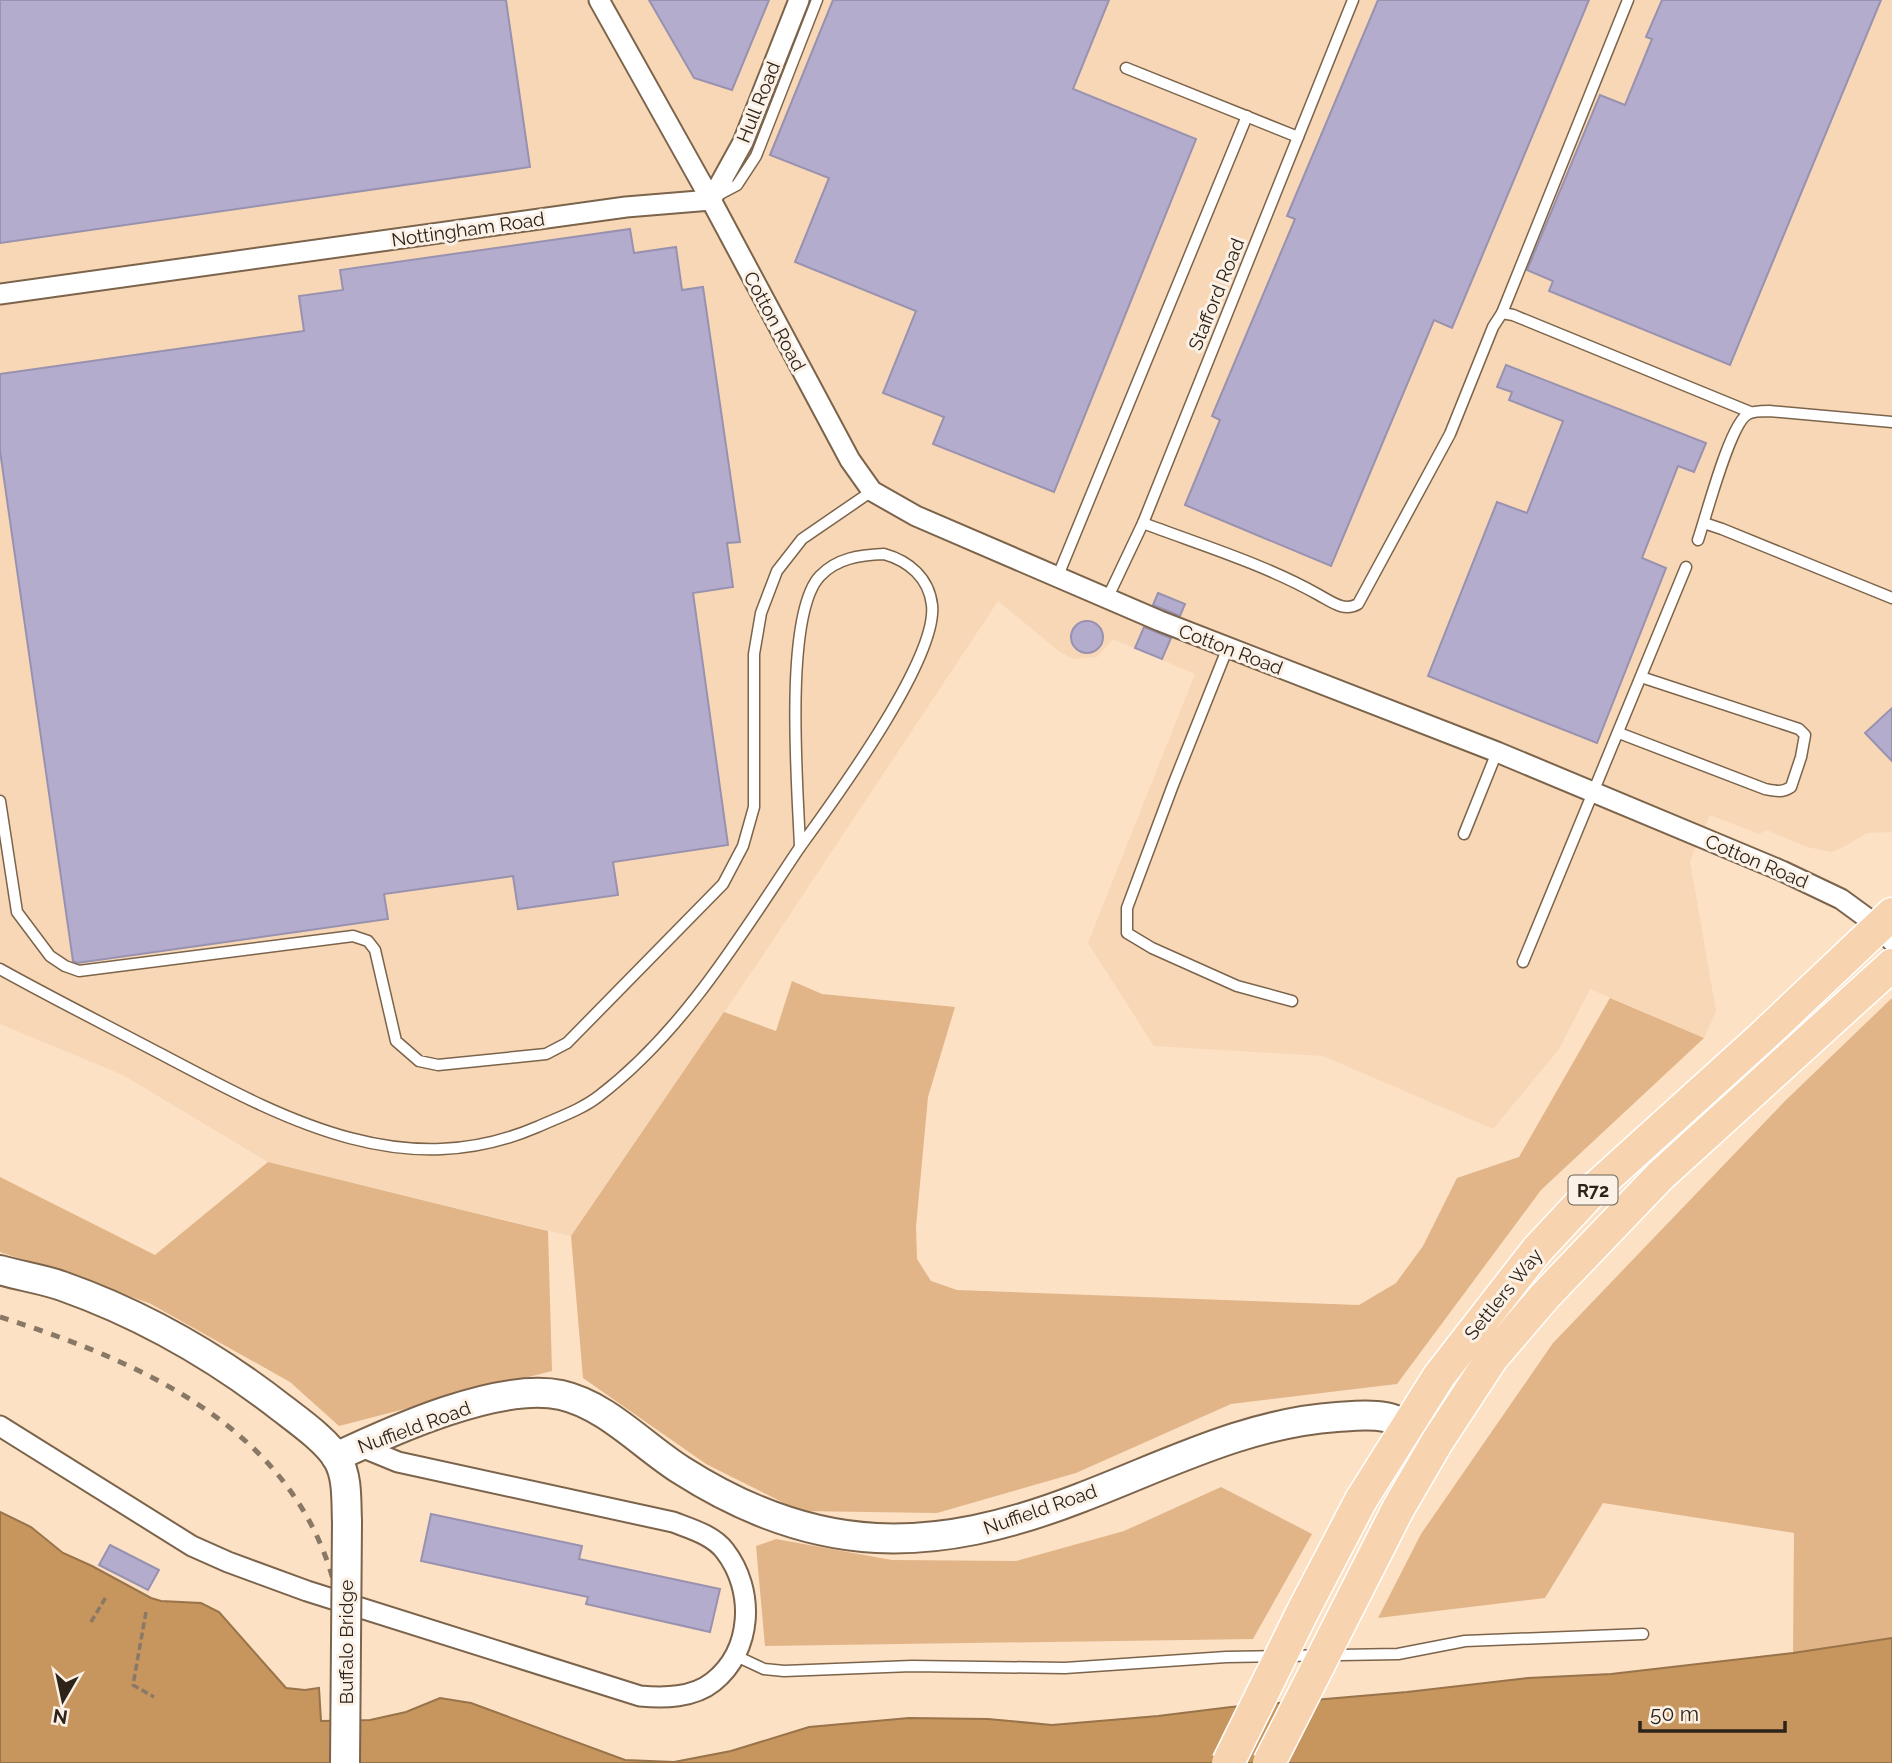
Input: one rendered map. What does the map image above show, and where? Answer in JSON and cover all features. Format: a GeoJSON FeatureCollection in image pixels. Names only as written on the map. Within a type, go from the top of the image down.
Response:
{"type":"FeatureCollection","features":[{"type":"Feature","properties":{"kind":"main road","name":"Settlers Way"},"geometry":{"type":"LineString","coordinates":[[1228,1763],[1361,1500],[1465,1340],[1537,1250],[1584,1200],[1887,927]]}},
{"type":"Feature","properties":{"kind":"main road","name":"Settlers Way"},"geometry":{"type":"LineString","coordinates":[[1269,1763],[1398,1509],[1437,1442],[1492,1358],[1545,1296],[1660,1176],[1892,965]]}},
{"type":"Feature","properties":{"kind":"street"},"geometry":{"type":"LineString","coordinates":[[599,0],[710,200]]}},
{"type":"Feature","properties":{"kind":"street","name":"Hull Road"},"geometry":{"type":"LineString","coordinates":[[710,200],[743,142],[799,0]]}},
{"type":"Feature","properties":{"kind":"street","name":"Nottingham Road"},"geometry":{"type":"LineString","coordinates":[[0,294],[626,207],[710,200]]}},
{"type":"Feature","properties":{"kind":"street","name":"Cotton Road"},"geometry":{"type":"LineString","coordinates":[[710,200],[850,460],[872,491],[916,516],[1107,599],[1497,751],[1782,871],[1841,899],[1887,927]]}},
{"type":"Feature","properties":{"kind":"street"},"geometry":{"type":"LineString","coordinates":[[0,1270],[58,1284],[173,1334],[252,1384],[304,1426],[348,1452],[673,1522],[712,1539],[724,1550],[741,1578],[746,1600],[743,1635],[734,1655],[712,1682],[697,1690],[663,1698],[640,1696],[307,1591],[228,1562],[192,1546],[0,1426]]}},
{"type":"Feature","properties":{"kind":"street","name":"Nuffield Road"},"geometry":{"type":"LineString","coordinates":[[348,1452],[414,1422],[458,1407],[520,1395],[562,1395],[599,1411],[657,1455],[727,1498],[766,1515],[802,1527],[836,1534],[867,1539],[898,1539],[980,1531],[1030,1517],[1193,1452],[1269,1426],[1299,1420],[1383,1416],[1409,1424],[1437,1442]]}},
{"type":"Feature","properties":{"kind":"street","name":"Buffalo Bridge"},"geometry":{"type":"LineString","coordinates":[[345,1763],[347,1522],[343,1471],[348,1452]]}},
{"type":"Feature","properties":{"kind":"lane"},"geometry":{"type":"LineString","coordinates":[[710,200],[737,185],[756,156],[817,0]]}},
{"type":"Feature","properties":{"kind":"lane","name":"Stafford Road"},"geometry":{"type":"LineString","coordinates":[[1107,599],[1143,523],[1353,0]]}},
{"type":"Feature","properties":{"kind":"lane"},"geometry":{"type":"LineString","coordinates":[[1143,523],[1287,578],[1337,606],[1352,607],[1358,604],[1450,434],[1493,327],[1502,313],[1628,0]]}},
{"type":"Feature","properties":{"kind":"lane"},"geometry":{"type":"LineString","coordinates":[[1126,68],[1298,137]]}},
{"type":"Feature","properties":{"kind":"lane"},"geometry":{"type":"LineString","coordinates":[[1057,578],[1247,116]]}},
{"type":"Feature","properties":{"kind":"lane"},"geometry":{"type":"LineString","coordinates":[[1502,313],[1513,315],[1749,412],[1769,411],[1892,422]]}},
{"type":"Feature","properties":{"kind":"lane"},"geometry":{"type":"LineString","coordinates":[[1698,540],[1731,438],[1740,420],[1749,412]]}},
{"type":"Feature","properties":{"kind":"lane"},"geometry":{"type":"LineString","coordinates":[[0,801],[18,912],[50,956],[65,966],[79,971],[353,936],[369,941],[375,950],[396,1041],[419,1061],[438,1065],[546,1054],[567,1043],[723,884],[743,846],[754,807],[754,654],[761,613],[777,571],[802,539],[872,491]]}},
{"type":"Feature","properties":{"kind":"lane"},"geometry":{"type":"LineString","coordinates":[[1704,523],[1892,598]]}},
{"type":"Feature","properties":{"kind":"lane"},"geometry":{"type":"LineString","coordinates":[[0,969],[214,1082],[321,1131],[363,1143],[407,1150],[489,1144],[521,1134],[596,1098],[634,1066],[686,1011],[733,948],[838,794],[902,692],[930,629],[932,607],[929,589],[918,572],[898,558],[884,554],[864,555],[838,561],[818,577],[806,604],[799,639],[794,704],[800,847]]}},
{"type":"Feature","properties":{"kind":"lane"},"geometry":{"type":"LineString","coordinates":[[1523,962],[1686,567]]}},
{"type":"Feature","properties":{"kind":"lane"},"geometry":{"type":"LineString","coordinates":[[1228,648],[1172,785],[1127,908],[1127,933],[1152,948],[1237,986],[1292,1002]]}},
{"type":"Feature","properties":{"kind":"lane"},"geometry":{"type":"LineString","coordinates":[[1619,733],[1765,789],[1777,792],[1791,787],[1804,745],[1805,735],[1799,729],[1641,677]]}},
{"type":"Feature","properties":{"kind":"lane"},"geometry":{"type":"LineString","coordinates":[[1464,834],[1497,751]]}},
{"type":"Feature","properties":{"kind":"lane"},"geometry":{"type":"LineString","coordinates":[[734,1655],[764,1670],[784,1671],[912,1667],[1065,1668],[1226,1657],[1398,1654],[1465,1642],[1643,1634]]}},
{"type":"Feature","properties":{"kind":"path"},"geometry":{"type":"LineString","coordinates":[[91,1622],[106,1597]]}},
{"type":"Feature","properties":{"kind":"path"},"geometry":{"type":"LineString","coordinates":[[146,1612],[133,1685],[154,1697]]}},
{"type":"Feature","properties":{"kind":"shaded area"},"geometry":{"type":"Polygon","coordinates":[[[0,0],[1892,0],[1892,832],[1867,833],[1832,852],[1807,847],[1767,830],[1759,834],[1710,815],[1690,861],[1716,1011],[1704,1038],[1590,989],[1559,1049],[1493,1129],[1323,1056],[1154,1046],[1088,943],[1195,674],[1113,639],[1097,657],[1073,659],[1060,652],[998,601],[757,964],[571,1236],[268,1162],[123,1075],[0,1024],[0,0]]]}},
{"type":"Feature","properties":{"kind":"shaded area"},"geometry":{"type":"Polygon","coordinates":[[[792,981],[822,994],[955,1007],[928,1097],[916,1227],[917,1259],[931,1281],[957,1290],[1359,1305],[1396,1283],[1423,1246],[1457,1178],[1519,1157],[1610,998],[1704,1038],[1541,1190],[1397,1384],[1231,1404],[1076,1473],[937,1513],[800,1511],[706,1464],[583,1378],[571,1236],[724,1012],[776,1031],[792,981]]]}},
{"type":"Feature","properties":{"kind":"shaded area"},"geometry":{"type":"Polygon","coordinates":[[[1892,998],[1892,1638],[1793,1653],[1794,1533],[1603,1503],[1545,1598],[1378,1618],[1421,1534],[1553,1343],[1785,1101],[1892,998]]]}},
{"type":"Feature","properties":{"kind":"shaded area"},"geometry":{"type":"Polygon","coordinates":[[[268,1162],[548,1231],[552,1371],[339,1426],[290,1382],[149,1303],[0,1252],[0,1177],[155,1255],[268,1162]]]}},
{"type":"Feature","properties":{"kind":"shaded area"},"geometry":{"type":"Polygon","coordinates":[[[1221,1487],[1312,1534],[1253,1639],[765,1646],[756,1546],[776,1539],[892,1560],[1016,1561],[1124,1531],[1221,1487]]]}},
{"type":"Feature","properties":{"kind":"shaded area"},"geometry":{"type":"Polygon","coordinates":[[[0,1512],[31,1527],[63,1553],[151,1598],[201,1603],[219,1612],[286,1688],[319,1688],[321,1721],[370,1720],[406,1712],[440,1698],[471,1703],[625,1760],[674,1762],[731,1751],[809,1727],[909,1718],[988,1719],[1052,1725],[1528,1678],[1611,1674],[1793,1653],[1892,1638],[1892,1763],[0,1763],[0,1512]]]}},
{"type":"Feature","properties":{"kind":"building"},"geometry":{"type":"Polygon","coordinates":[[[0,0],[506,0],[530,167],[0,243],[0,0]]]}},
{"type":"Feature","properties":{"kind":"building"},"geometry":{"type":"Polygon","coordinates":[[[649,0],[769,0],[732,90],[694,78],[649,0]]]}},
{"type":"Feature","properties":{"kind":"building"},"geometry":{"type":"Polygon","coordinates":[[[833,0],[1109,0],[1073,89],[1196,139],[1054,492],[933,444],[944,417],[883,393],[916,311],[795,262],[829,178],[770,155],[833,0]]]}},
{"type":"Feature","properties":{"kind":"building"},"geometry":{"type":"Polygon","coordinates":[[[1378,0],[1589,0],[1452,328],[1434,320],[1331,566],[1185,505],[1220,420],[1212,416],[1295,219],[1287,216],[1378,0]]]}},
{"type":"Feature","properties":{"kind":"building"},"geometry":{"type":"Polygon","coordinates":[[[1662,0],[1881,0],[1730,365],[1549,291],[1553,281],[1527,270],[1600,95],[1625,105],[1652,39],[1646,37],[1662,0]]]}},
{"type":"Feature","properties":{"kind":"building"},"geometry":{"type":"Polygon","coordinates":[[[630,229],[634,253],[676,247],[682,290],[703,287],[740,542],[727,543],[733,587],[693,593],[728,845],[613,862],[618,895],[518,909],[513,876],[384,894],[388,919],[77,963],[73,961],[0,451],[0,374],[304,331],[299,296],[343,290],[340,270],[630,229]]]}},
{"type":"Feature","properties":{"kind":"building"},"geometry":{"type":"Polygon","coordinates":[[[1506,365],[1706,443],[1694,472],[1678,466],[1642,558],[1666,568],[1597,743],[1428,676],[1497,502],[1527,513],[1563,421],[1509,400],[1512,392],[1497,387],[1506,365]]]}},
{"type":"Feature","properties":{"kind":"building"},"geometry":{"type":"Polygon","coordinates":[[[1158,593],[1185,604],[1180,616],[1153,605],[1158,593]]]}},
{"type":"Feature","properties":{"kind":"building"},"geometry":{"type":"Polygon","coordinates":[[[1087,621],[1098,626],[1103,637],[1098,648],[1087,653],[1076,648],[1071,637],[1076,626],[1087,621]]]}},
{"type":"Feature","properties":{"kind":"building"},"geometry":{"type":"Polygon","coordinates":[[[1144,627],[1171,638],[1162,659],[1135,648],[1144,627]]]}},
{"type":"Feature","properties":{"kind":"building"},"geometry":{"type":"Polygon","coordinates":[[[1892,708],[1892,761],[1865,733],[1892,708]]]}},
{"type":"Feature","properties":{"kind":"building"},"geometry":{"type":"Polygon","coordinates":[[[431,1514],[582,1546],[579,1559],[720,1589],[710,1632],[586,1604],[588,1597],[421,1561],[431,1514]]]}},
{"type":"Feature","properties":{"kind":"building"},"geometry":{"type":"Polygon","coordinates":[[[110,1545],[159,1570],[148,1590],[99,1565],[110,1545]]]}},
{"type":"Feature","properties":{"kind":"railway"},"geometry":{"type":"LineString","coordinates":[[0,1317],[105,1355],[156,1379],[203,1408],[247,1442],[284,1482],[313,1529],[334,1583],[339,1605],[344,1672],[341,1763]]}}]}
